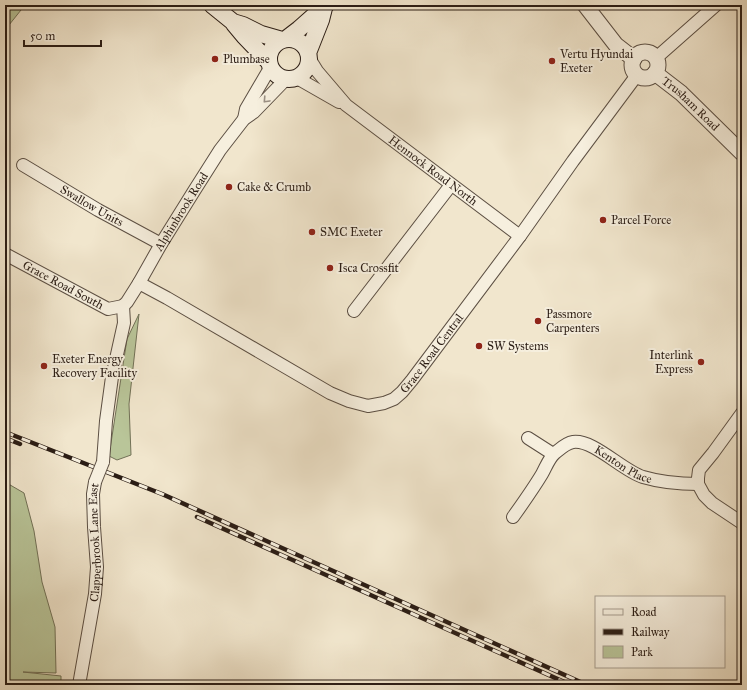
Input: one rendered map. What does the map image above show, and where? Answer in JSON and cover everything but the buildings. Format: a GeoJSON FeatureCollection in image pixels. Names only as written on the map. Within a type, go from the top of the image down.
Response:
{"type":"FeatureCollection","features":[{"type":"Feature","properties":{"kind":"main road"},"geometry":{"type":"LineString","coordinates":[[212,5],[233,22],[269,64],[277,76],[292,78],[305,72],[307,68],[309,56],[325,6]]}},
{"type":"Feature","properties":{"kind":"main road"},"geometry":{"type":"LineString","coordinates":[[269,64],[270,50],[273,46],[299,29],[325,6]]}},
{"type":"Feature","properties":{"kind":"main road"},"geometry":{"type":"LineString","coordinates":[[233,22],[261,34],[284,39],[298,40],[306,48],[309,56]]}},
{"type":"Feature","properties":{"kind":"street"},"geometry":{"type":"LineString","coordinates":[[585,5],[616,46],[634,59]]}},
{"type":"Feature","properties":{"kind":"street"},"geometry":{"type":"LineString","coordinates":[[656,58],[716,5]]}},
{"type":"Feature","properties":{"kind":"street"},"geometry":{"type":"LineString","coordinates":[[647,52],[651,54],[656,58],[658,65],[655,73],[648,78],[643,78],[637,75],[633,70],[632,65],[634,59],[639,54],[647,52]]}},
{"type":"Feature","properties":{"kind":"street","name":"Hennock Road North"},"geometry":{"type":"LineString","coordinates":[[309,56],[318,71],[346,105]]}},
{"type":"Feature","properties":{"kind":"street","name":"Alphinbrook Road"},"geometry":{"type":"LineString","coordinates":[[244,119],[246,109],[269,64]]}},
{"type":"Feature","properties":{"kind":"street","name":"Trusham Road"},"geometry":{"type":"LineString","coordinates":[[655,73],[681,93],[742,153]]}},
{"type":"Feature","properties":{"kind":"street","name":"Grace Road Central"},"geometry":{"type":"LineString","coordinates":[[139,283],[168,298],[330,393],[349,401],[368,406],[384,403],[394,399],[416,375],[520,236],[573,161],[637,75]]}},
{"type":"Feature","properties":{"kind":"street","name":"Hennock Road North"},"geometry":{"type":"LineString","coordinates":[[292,78],[346,105],[520,236]]}},
{"type":"Feature","properties":{"kind":"street","name":"Alphinbrook Road"},"geometry":{"type":"LineString","coordinates":[[123,306],[139,283],[161,244],[210,166],[244,119],[292,78]]}},
{"type":"Feature","properties":{"kind":"street","name":"Swallow Units"},"geometry":{"type":"LineString","coordinates":[[23,165],[98,210],[161,244]]}},
{"type":"Feature","properties":{"kind":"street"},"geometry":{"type":"LineString","coordinates":[[354,311],[451,185]]}},
{"type":"Feature","properties":{"kind":"street","name":"Grace Road South"},"geometry":{"type":"LineString","coordinates":[[5,254],[108,308],[123,306]]}},
{"type":"Feature","properties":{"kind":"street","name":"Clapperbrook Lane East"},"geometry":{"type":"LineString","coordinates":[[79,685],[95,594],[97,567],[93,494],[95,482],[103,462],[106,421],[112,378],[124,323],[123,306]]}},
{"type":"Feature","properties":{"kind":"street"},"geometry":{"type":"LineString","coordinates":[[742,413],[699,470],[698,478],[698,484],[704,495],[712,503],[742,523]]}},
{"type":"Feature","properties":{"kind":"street"},"geometry":{"type":"LineString","coordinates":[[528,438],[553,454]]}},
{"type":"Feature","properties":{"kind":"street","name":"Kenton Place"},"geometry":{"type":"LineString","coordinates":[[513,517],[553,454],[571,443],[588,445],[642,477],[685,484],[698,484]]}},
{"type":"Feature","properties":{"kind":"green space"},"geometry":{"type":"Polygon","coordinates":[[[5,5],[25,5],[5,30],[5,5]]]}},
{"type":"Feature","properties":{"kind":"green space"},"geometry":{"type":"Polygon","coordinates":[[[139,314],[129,404],[131,455],[117,460],[109,456],[127,339],[139,314]]]}},
{"type":"Feature","properties":{"kind":"green space"},"geometry":{"type":"Polygon","coordinates":[[[5,482],[24,493],[34,531],[42,582],[55,627],[56,673],[23,672],[61,676],[61,685],[5,685],[5,482]]]}},
{"type":"Feature","properties":{"kind":"railway"},"geometry":{"type":"LineString","coordinates":[[5,432],[162,494],[587,685]]}},
{"type":"Feature","properties":{"kind":"railway"},"geometry":{"type":"LineString","coordinates":[[5,438],[20,444]]}},
{"type":"Feature","properties":{"kind":"railway"},"geometry":{"type":"LineString","coordinates":[[197,517],[571,685]]}},
{"type":"Feature","properties":{"kind":"place","name":"Plumbase"},"geometry":{"type":"Point","coordinates":[215,59]}},
{"type":"Feature","properties":{"kind":"place","name":"Vertu Hyundai Exeter"},"geometry":{"type":"Point","coordinates":[552,61]}},
{"type":"Feature","properties":{"kind":"place","name":"Cake & Crumb"},"geometry":{"type":"Point","coordinates":[229,187]}},
{"type":"Feature","properties":{"kind":"place","name":"Parcel Force"},"geometry":{"type":"Point","coordinates":[603,220]}},
{"type":"Feature","properties":{"kind":"place","name":"SMC Exeter"},"geometry":{"type":"Point","coordinates":[312,232]}},
{"type":"Feature","properties":{"kind":"place","name":"Isca Crossfit"},"geometry":{"type":"Point","coordinates":[330,268]}},
{"type":"Feature","properties":{"kind":"place","name":"Passmore Carpenters"},"geometry":{"type":"Point","coordinates":[538,321]}},
{"type":"Feature","properties":{"kind":"place","name":"SW Systems"},"geometry":{"type":"Point","coordinates":[479,346]}},
{"type":"Feature","properties":{"kind":"place","name":"Interlink Express"},"geometry":{"type":"Point","coordinates":[701,362]}},
{"type":"Feature","properties":{"kind":"place","name":"Exeter Energy Recovery Facility"},"geometry":{"type":"Point","coordinates":[44,366]}}]}
